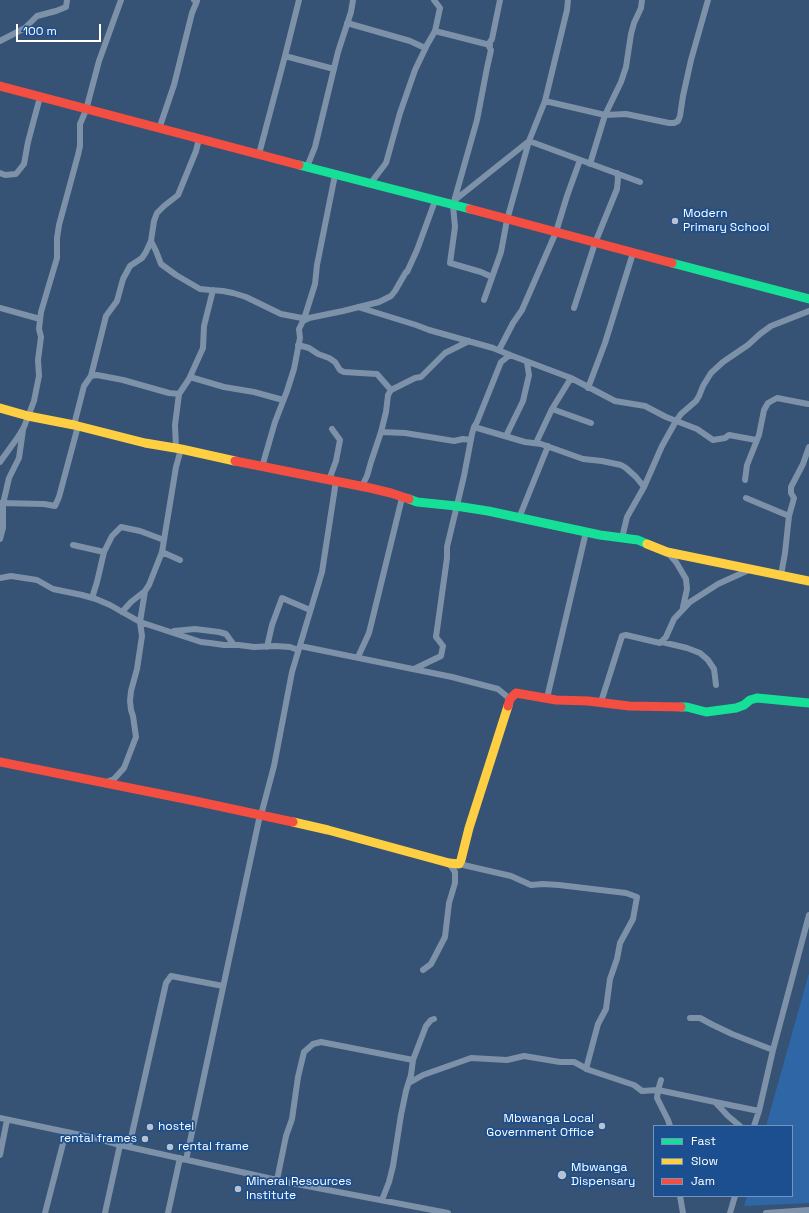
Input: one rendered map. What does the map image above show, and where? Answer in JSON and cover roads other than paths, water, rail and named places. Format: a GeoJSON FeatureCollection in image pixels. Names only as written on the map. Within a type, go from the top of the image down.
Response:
{"type":"FeatureCollection","features":[{"type":"Feature","properties":{"kind":"street"},"geometry":{"type":"LineString","coordinates":[[0,41],[25,28],[37,16],[66,7],[67,0]]}},
{"type":"Feature","properties":{"kind":"street"},"geometry":{"type":"LineString","coordinates":[[0,539],[3,528],[2,504],[9,478],[19,458],[24,427],[34,401],[39,376],[38,360],[41,337],[39,329],[41,312],[57,258],[57,238],[59,225],[78,155],[80,124],[86,110],[99,61],[121,0]]}},
{"type":"Feature","properties":{"kind":"street"},"geometry":{"type":"LineString","coordinates":[[159,129],[174,85],[196,0]]}},
{"type":"Feature","properties":{"kind":"street"},"geometry":{"type":"LineString","coordinates":[[259,154],[299,0]]}},
{"type":"Feature","properties":{"kind":"street"},"geometry":{"type":"LineString","coordinates":[[307,167],[315,147],[353,0]]}},
{"type":"Feature","properties":{"kind":"street"},"geometry":{"type":"LineString","coordinates":[[370,184],[386,163],[400,113],[415,70],[435,31],[440,8],[434,0]]}},
{"type":"Feature","properties":{"kind":"street"},"geometry":{"type":"LineString","coordinates":[[492,277],[481,272],[450,263],[455,227],[454,203],[477,120],[491,50],[490,45],[500,0]]}},
{"type":"Feature","properties":{"kind":"street"},"geometry":{"type":"LineString","coordinates":[[484,300],[501,252],[507,220],[529,141],[545,101],[568,10],[568,0]]}},
{"type":"Feature","properties":{"kind":"street"},"geometry":{"type":"LineString","coordinates":[[590,164],[605,115],[625,71],[633,28],[641,8],[642,0]]}},
{"type":"Feature","properties":{"kind":"street"},"geometry":{"type":"LineString","coordinates":[[545,101],[605,115],[626,114],[669,123],[678,121],[691,60],[708,0]]}},
{"type":"Feature","properties":{"kind":"street"},"geometry":{"type":"LineString","coordinates":[[347,23],[410,41],[426,48]]}},
{"type":"Feature","properties":{"kind":"street"},"geometry":{"type":"LineString","coordinates":[[435,31],[490,45]]}},
{"type":"Feature","properties":{"kind":"street"},"geometry":{"type":"LineString","coordinates":[[285,56],[334,69]]}},
{"type":"Feature","properties":{"kind":"street"},"geometry":{"type":"LineString","coordinates":[[0,86],[435,202],[454,203],[507,220],[809,299]]}},
{"type":"Feature","properties":{"kind":"street"},"geometry":{"type":"LineString","coordinates":[[0,173],[5,175],[16,174],[24,164],[28,142],[40,97]]}},
{"type":"Feature","properties":{"kind":"street"},"geometry":{"type":"LineString","coordinates":[[2,504],[44,504],[55,506],[60,497],[84,386],[91,376],[106,316],[117,301],[125,275],[131,265],[146,254],[151,241],[156,215],[164,206],[178,195],[196,152],[199,139]]}},
{"type":"Feature","properties":{"kind":"street"},"geometry":{"type":"LineString","coordinates":[[454,203],[529,141]]}},
{"type":"Feature","properties":{"kind":"street"},"geometry":{"type":"LineString","coordinates":[[529,141],[640,182]]}},
{"type":"Feature","properties":{"kind":"street"},"geometry":{"type":"LineString","coordinates":[[499,350],[513,323],[522,310],[556,232],[580,160]]}},
{"type":"Feature","properties":{"kind":"street"},"geometry":{"type":"LineString","coordinates":[[574,308],[595,243],[617,189],[617,173]]}},
{"type":"Feature","properties":{"kind":"street"},"geometry":{"type":"LineString","coordinates":[[262,467],[275,422],[294,369],[300,338],[299,329],[305,319],[315,284],[317,265],[335,175]]}},
{"type":"Feature","properties":{"kind":"street"},"geometry":{"type":"LineString","coordinates":[[151,241],[161,264],[200,289],[227,291],[246,297],[281,314],[305,319],[386,299],[395,291],[407,272],[417,250],[435,202]]}},
{"type":"Feature","properties":{"kind":"street"},"geometry":{"type":"LineString","coordinates":[[588,388],[605,342],[633,253]]}},
{"type":"Feature","properties":{"kind":"street"},"geometry":{"type":"LineString","coordinates":[[122,612],[131,602],[145,591],[149,585],[162,552],[176,468],[178,448],[175,425],[179,394],[190,377],[203,348],[204,326],[213,290]]}},
{"type":"Feature","properties":{"kind":"street"},"geometry":{"type":"LineString","coordinates":[[358,307],[429,330],[499,350],[571,378],[615,401],[645,406],[697,430],[713,440],[725,438],[729,435],[756,440]]}},
{"type":"Feature","properties":{"kind":"street"},"geometry":{"type":"LineString","coordinates":[[0,308],[40,319]]}},
{"type":"Feature","properties":{"kind":"street"},"geometry":{"type":"LineString","coordinates":[[622,538],[628,517],[644,487],[662,446],[681,414],[696,401],[711,373],[723,362],[748,345],[771,326],[809,311]]}},
{"type":"Feature","properties":{"kind":"street"},"geometry":{"type":"LineString","coordinates":[[362,486],[367,476],[381,432],[388,395],[391,390],[415,378],[421,377],[445,353],[469,341]]}},
{"type":"Feature","properties":{"kind":"street"},"geometry":{"type":"LineString","coordinates":[[298,345],[309,348],[318,354],[329,358],[335,362],[340,370],[344,372],[377,374],[391,390]]}},
{"type":"Feature","properties":{"kind":"street"},"geometry":{"type":"LineString","coordinates":[[414,669],[441,656],[443,646],[436,637],[447,558],[447,547],[471,440],[474,428],[501,362],[510,355]]}},
{"type":"Feature","properties":{"kind":"street"},"geometry":{"type":"LineString","coordinates":[[506,436],[523,401],[529,375],[527,362]]}},
{"type":"Feature","properties":{"kind":"street"},"geometry":{"type":"LineString","coordinates":[[91,376],[97,375],[123,380],[169,393],[179,394]]}},
{"type":"Feature","properties":{"kind":"street"},"geometry":{"type":"LineString","coordinates":[[190,377],[224,387],[254,392],[283,400]]}},
{"type":"Feature","properties":{"kind":"street"},"geometry":{"type":"LineString","coordinates":[[536,443],[552,409],[571,378]]}},
{"type":"Feature","properties":{"kind":"street"},"geometry":{"type":"LineString","coordinates":[[745,480],[747,465],[758,434],[764,410],[768,403],[777,398],[809,402]]}},
{"type":"Feature","properties":{"kind":"street"},"geometry":{"type":"LineString","coordinates":[[0,408],[28,416],[145,443],[178,448],[262,467],[362,486],[417,502],[456,506],[586,532],[638,540],[667,552],[752,568],[809,581]]}},
{"type":"Feature","properties":{"kind":"street"},"geometry":{"type":"LineString","coordinates":[[552,409],[591,423]]}},
{"type":"Feature","properties":{"kind":"street"},"geometry":{"type":"LineString","coordinates":[[0,462],[24,427]]}},
{"type":"Feature","properties":{"kind":"street"},"geometry":{"type":"LineString","coordinates":[[474,428],[525,442],[548,446],[583,460],[602,461],[621,465],[636,477],[644,487]]}},
{"type":"Feature","properties":{"kind":"street"},"geometry":{"type":"LineString","coordinates":[[168,1213],[183,1159],[223,986],[260,815],[274,766],[292,672],[322,572],[333,481],[340,440],[332,429]]}},
{"type":"Feature","properties":{"kind":"street"},"geometry":{"type":"LineString","coordinates":[[381,432],[405,432],[454,442],[462,439],[471,440]]}},
{"type":"Feature","properties":{"kind":"street"},"geometry":{"type":"LineString","coordinates":[[519,518],[548,446]]}},
{"type":"Feature","properties":{"kind":"street"},"geometry":{"type":"LineString","coordinates":[[781,575],[789,516],[794,498],[791,493],[791,487],[796,479],[809,447]]}},
{"type":"Feature","properties":{"kind":"street"},"geometry":{"type":"LineString","coordinates":[[358,658],[369,633],[402,498]]}},
{"type":"Feature","properties":{"kind":"street"},"geometry":{"type":"LineString","coordinates":[[746,498],[789,516]]}},
{"type":"Feature","properties":{"kind":"street"},"geometry":{"type":"LineString","coordinates":[[92,598],[104,552],[112,536],[121,527],[140,531],[164,540]]}},
{"type":"Feature","properties":{"kind":"street"},"geometry":{"type":"LineString","coordinates":[[547,698],[586,532]]}},
{"type":"Feature","properties":{"kind":"street"},"geometry":{"type":"LineString","coordinates":[[73,545],[104,552]]}},
{"type":"Feature","properties":{"kind":"street"},"geometry":{"type":"LineString","coordinates":[[162,552],[180,560]]}},
{"type":"Feature","properties":{"kind":"street"},"geometry":{"type":"LineString","coordinates":[[667,552],[676,562],[686,579],[687,589],[683,608]]}},
{"type":"Feature","properties":{"kind":"street"},"geometry":{"type":"LineString","coordinates":[[662,642],[666,637],[674,619],[690,602],[714,586],[752,568]]}},
{"type":"Feature","properties":{"kind":"street"},"geometry":{"type":"LineString","coordinates":[[0,578],[11,576],[37,580],[53,589],[82,595],[110,605],[140,622],[172,631],[201,642],[254,647],[290,647],[358,658],[452,677],[498,689],[510,699]]}},
{"type":"Feature","properties":{"kind":"street"},"geometry":{"type":"LineString","coordinates":[[104,783],[114,779],[124,768],[136,737],[133,716],[130,710],[130,701],[142,636],[140,622],[145,591]]}},
{"type":"Feature","properties":{"kind":"street"},"geometry":{"type":"LineString","coordinates":[[267,647],[272,625],[282,598],[310,610]]}},
{"type":"Feature","properties":{"kind":"street"},"geometry":{"type":"LineString","coordinates":[[172,631],[195,629],[211,630],[226,634],[234,645]]}},
{"type":"Feature","properties":{"kind":"street"},"geometry":{"type":"LineString","coordinates":[[224,645],[226,634]]}},
{"type":"Feature","properties":{"kind":"street"},"geometry":{"type":"LineString","coordinates":[[600,702],[622,636],[626,635],[655,643],[662,642],[688,648],[700,653],[708,660],[714,669],[716,685]]}},
{"type":"Feature","properties":{"kind":"street"},"geometry":{"type":"LineString","coordinates":[[460,864],[474,813],[510,699],[514,694],[519,693],[556,700],[600,702],[629,706],[687,706],[706,712],[736,708],[744,705],[750,700],[757,698],[809,703]]}},
{"type":"Feature","properties":{"kind":"street"},"geometry":{"type":"LineString","coordinates":[[0,762],[196,800],[328,830],[449,863],[460,864],[511,876],[531,885],[559,885],[626,893],[637,897],[633,919],[620,943],[617,959],[610,979],[606,1009],[598,1024],[586,1069]]}},
{"type":"Feature","properties":{"kind":"street"},"geometry":{"type":"LineString","coordinates":[[423,970],[431,964],[445,937],[449,903],[455,883],[455,872],[449,863]]}},
{"type":"Feature","properties":{"kind":"street"},"geometry":{"type":"LineString","coordinates":[[754,1125],[809,915]]}},
{"type":"Feature","properties":{"kind":"street"},"geometry":{"type":"LineString","coordinates":[[129,1147],[166,983],[171,976],[223,986]]}},
{"type":"Feature","properties":{"kind":"street"},"geometry":{"type":"LineString","coordinates":[[690,1018],[700,1018],[732,1034],[773,1050]]}},
{"type":"Feature","properties":{"kind":"street"},"geometry":{"type":"LineString","coordinates":[[382,1200],[393,1166],[401,1115],[413,1060],[426,1026],[431,1020],[434,1019]]}},
{"type":"Feature","properties":{"kind":"street"},"geometry":{"type":"LineString","coordinates":[[277,1180],[286,1136],[292,1119],[298,1077],[304,1052],[313,1044],[321,1042],[413,1060]]}},
{"type":"Feature","properties":{"kind":"street"},"geometry":{"type":"LineString","coordinates":[[409,1083],[423,1075],[471,1058],[507,1060],[524,1056],[560,1062],[574,1062],[586,1069],[634,1085],[642,1091],[658,1090],[759,1111]]}},
{"type":"Feature","properties":{"kind":"street"},"geometry":{"type":"LineString","coordinates":[[661,1080],[657,1098],[670,1125]]}},
{"type":"Feature","properties":{"kind":"street"},"geometry":{"type":"LineString","coordinates":[[715,1102],[739,1125]]}},
{"type":"Feature","properties":{"kind":"street"},"geometry":{"type":"LineString","coordinates":[[0,1154],[3,1119],[277,1180],[448,1213]]}},
{"type":"Feature","properties":{"kind":"street"},"geometry":{"type":"LineString","coordinates":[[45,1213],[66,1132]]}},
{"type":"Feature","properties":{"kind":"street"},"geometry":{"type":"LineString","coordinates":[[105,1213],[120,1145]]}},
{"type":"Feature","properties":{"kind":"street"},"geometry":{"type":"LineString","coordinates":[[680,1197],[683,1213]]}},
{"type":"Feature","properties":{"kind":"street"},"geometry":{"type":"LineString","coordinates":[[730,1213],[734,1197]]}},
{"type":"Feature","properties":{"kind":"street"},"geometry":{"type":"LineString","coordinates":[[766,1213],[809,1210]]}},
{"type":"Feature","properties":{"kind":"place","name":"Modern Primary School"},"geometry":{"type":"Point","coordinates":[675,221]}},
{"type":"Feature","properties":{"kind":"place","name":"Mbwanga Local Government Office"},"geometry":{"type":"Point","coordinates":[602,1126]}},
{"type":"Feature","properties":{"kind":"place","name":"hostel"},"geometry":{"type":"Point","coordinates":[150,1127]}},
{"type":"Feature","properties":{"kind":"place","name":"rental frames"},"geometry":{"type":"Point","coordinates":[145,1139]}},
{"type":"Feature","properties":{"kind":"place","name":"rental frame"},"geometry":{"type":"Point","coordinates":[170,1147]}},
{"type":"Feature","properties":{"kind":"place","name":"Mbwanga Dispensary"},"geometry":{"type":"Point","coordinates":[562,1175]}},
{"type":"Feature","properties":{"kind":"place","name":"Mineral Resources Institute"},"geometry":{"type":"Point","coordinates":[238,1189]}}]}
